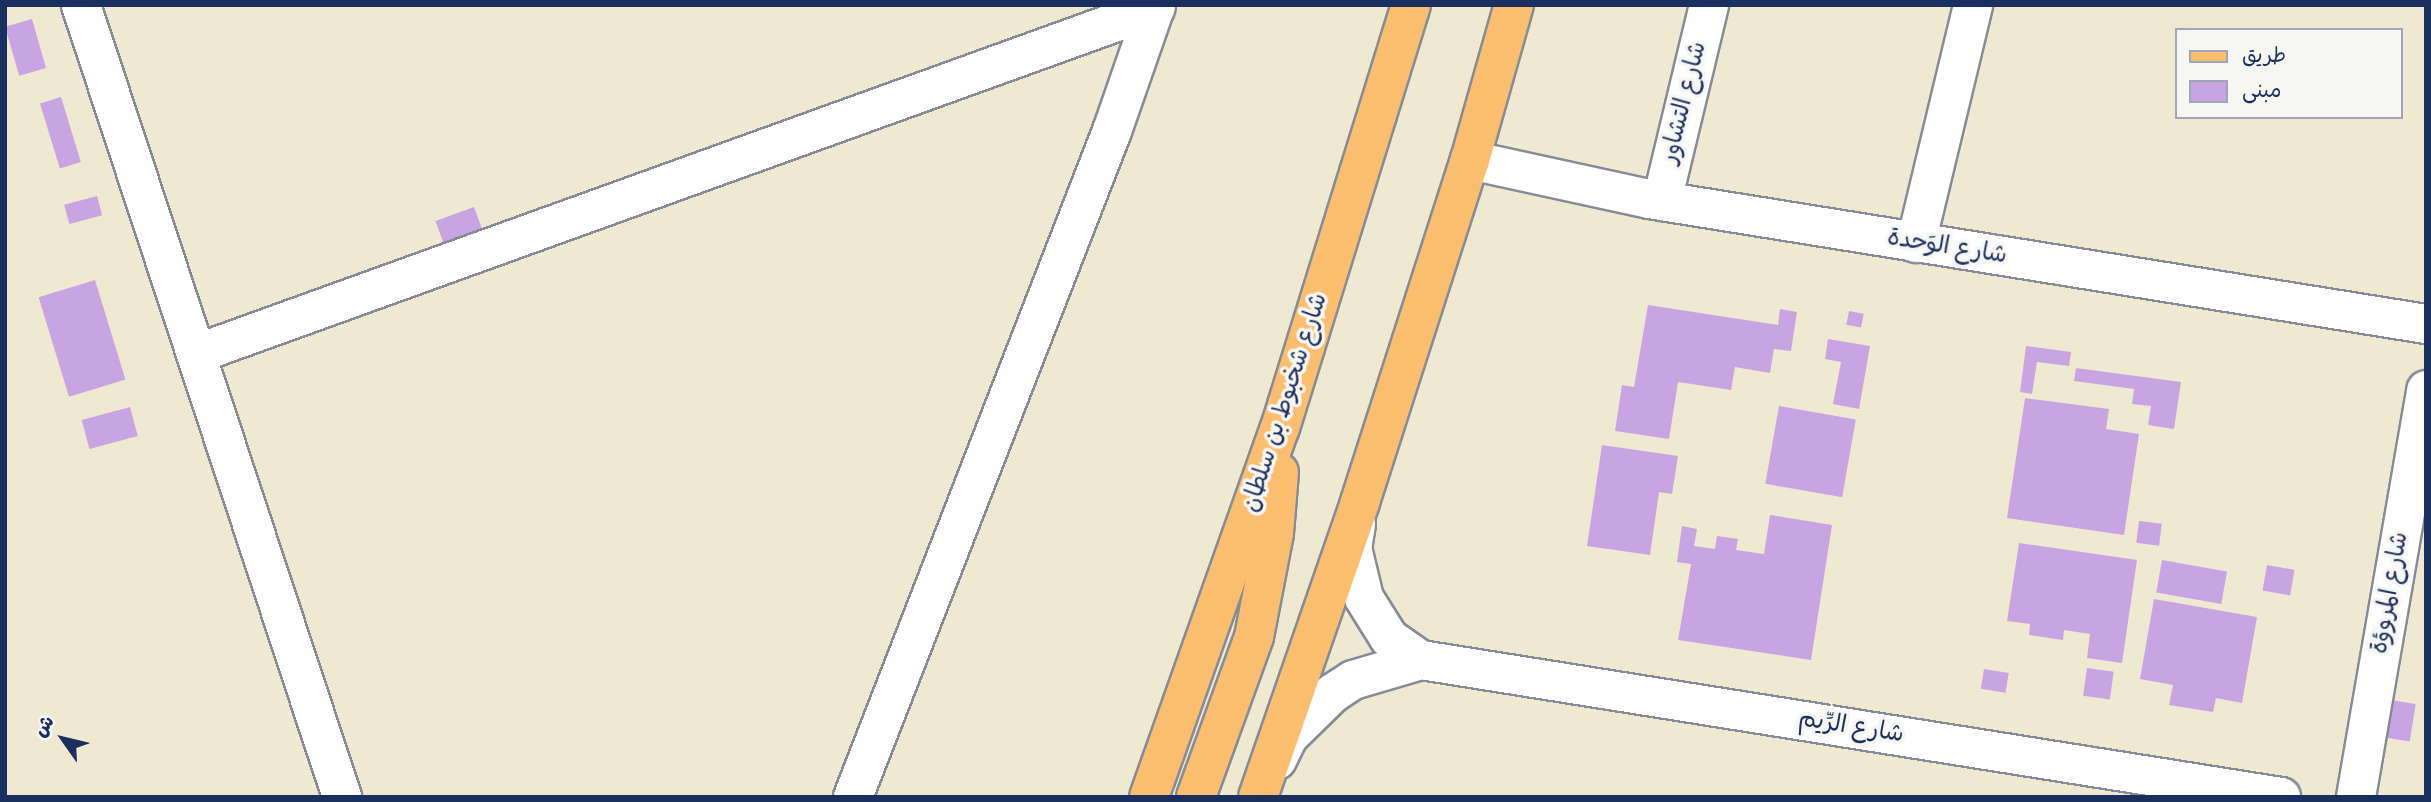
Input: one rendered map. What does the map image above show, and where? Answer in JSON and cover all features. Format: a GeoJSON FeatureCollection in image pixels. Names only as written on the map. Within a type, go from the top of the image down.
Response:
{"type":"FeatureCollection","features":[{"type":"Feature","properties":{"kind":"main road","name":"شارع شخبوط بن سلطان"},"geometry":{"type":"LineString","coordinates":[[1149,797],[1280,428],[1411,5]]}},
{"type":"Feature","properties":{"kind":"main road"},"geometry":{"type":"LineString","coordinates":[[1258,797],[1360,502],[1470,160],[1514,5]]}},
{"type":"Feature","properties":{"kind":"main road"},"geometry":{"type":"LineString","coordinates":[[1196,797],[1254,638],[1266,586],[1280,428]]}},
{"type":"Feature","properties":{"kind":"street"},"geometry":{"type":"LineString","coordinates":[[81,5],[342,797]]}},
{"type":"Feature","properties":{"kind":"street","name":"شارع التشاور"},"geometry":{"type":"LineString","coordinates":[[1662,201],[1709,5]]}},
{"type":"Feature","properties":{"kind":"street"},"geometry":{"type":"LineString","coordinates":[[1916,243],[1973,5]]}},
{"type":"Feature","properties":{"kind":"street"},"geometry":{"type":"LineString","coordinates":[[196,354],[1155,6]]}},
{"type":"Feature","properties":{"kind":"street"},"geometry":{"type":"LineString","coordinates":[[853,797],[1112,131],[1155,6]]}},
{"type":"Feature","properties":{"kind":"street","name":"شارع الوَحدة"},"geometry":{"type":"LineString","coordinates":[[1470,160],[1662,201],[2426,324]]}},
{"type":"Feature","properties":{"kind":"street","name":"شارع المروؤة"},"geometry":{"type":"LineString","coordinates":[[2356,797],[2426,390]]}},
{"type":"Feature","properties":{"kind":"street","name":"شارع الرِّيم"},"geometry":{"type":"LineString","coordinates":[[1360,502],[1352,548],[1364,598],[1389,638],[1421,660]]}},
{"type":"Feature","properties":{"kind":"street","name":"شارع الرِّيم"},"geometry":{"type":"LineString","coordinates":[[1258,797],[1288,737],[1333,693],[1353,680],[1421,660],[2281,797]]}},
{"type":"Feature","properties":{"kind":"building"},"geometry":{"type":"Polygon","coordinates":[[[32,19],[46,68],[19,76],[5,27],[32,19]]]}},
{"type":"Feature","properties":{"kind":"building"},"geometry":{"type":"Polygon","coordinates":[[[61,97],[81,162],[60,168],[40,103],[61,97]]]}},
{"type":"Feature","properties":{"kind":"building"},"geometry":{"type":"Polygon","coordinates":[[[97,196],[102,215],[69,224],[64,205],[97,196]]]}},
{"type":"Feature","properties":{"kind":"building"},"geometry":{"type":"Polygon","coordinates":[[[474,207],[483,232],[445,246],[435,221],[474,207]]]}},
{"type":"Feature","properties":{"kind":"building"},"geometry":{"type":"Polygon","coordinates":[[[95,280],[125,379],[69,397],[39,297],[95,280]]]}},
{"type":"Feature","properties":{"kind":"building"},"geometry":{"type":"Polygon","coordinates":[[[1648,305],[1778,325],[1780,309],[1797,312],[1791,351],[1774,349],[1770,373],[1735,367],[1731,390],[1678,382],[1669,439],[1615,431],[1622,385],[1634,387],[1648,305]]]}},
{"type":"Feature","properties":{"kind":"building"},"geometry":{"type":"Polygon","coordinates":[[[1849,311],[1864,314],[1861,328],[1846,325],[1849,311]]]}},
{"type":"Feature","properties":{"kind":"building"},"geometry":{"type":"Polygon","coordinates":[[[1828,339],[1870,346],[1859,409],[1833,404],[1841,362],[1825,359],[1828,339]]]}},
{"type":"Feature","properties":{"kind":"building"},"geometry":{"type":"Polygon","coordinates":[[[2026,346],[2071,352],[2069,366],[2037,362],[2032,394],[2020,392],[2026,346]]]}},
{"type":"Feature","properties":{"kind":"building"},"geometry":{"type":"Polygon","coordinates":[[[2076,368],[2181,382],[2174,429],[2148,425],[2151,406],[2132,404],[2134,389],[2074,381],[2076,368]]]}},
{"type":"Feature","properties":{"kind":"building"},"geometry":{"type":"Polygon","coordinates":[[[2025,398],[2109,409],[2106,429],[2139,434],[2124,535],[2007,518],[2025,398]]]}},
{"type":"Feature","properties":{"kind":"building"},"geometry":{"type":"Polygon","coordinates":[[[1779,406],[1856,420],[1842,497],[1765,484],[1779,406]]]}},
{"type":"Feature","properties":{"kind":"building"},"geometry":{"type":"Polygon","coordinates":[[[130,407],[138,436],[89,449],[82,420],[130,407]]]}},
{"type":"Feature","properties":{"kind":"building"},"geometry":{"type":"Polygon","coordinates":[[[1602,445],[1678,456],[1672,494],[1659,492],[1650,555],[1587,546],[1602,445]]]}},
{"type":"Feature","properties":{"kind":"building"},"geometry":{"type":"Polygon","coordinates":[[[1770,515],[1832,525],[1811,660],[1678,640],[1691,564],[1677,562],[1682,526],[1697,529],[1694,546],[1715,549],[1717,536],[1738,539],[1736,550],[1764,554],[1770,515]]]}},
{"type":"Feature","properties":{"kind":"building"},"geometry":{"type":"Polygon","coordinates":[[[2139,521],[2162,524],[2159,546],[2136,543],[2139,521]]]}},
{"type":"Feature","properties":{"kind":"building"},"geometry":{"type":"Polygon","coordinates":[[[2019,543],[2137,560],[2122,663],[2087,658],[2090,634],[2064,630],[2063,640],[2029,635],[2030,624],[2007,621],[2019,543]]]}},
{"type":"Feature","properties":{"kind":"building"},"geometry":{"type":"Polygon","coordinates":[[[2162,560],[2227,571],[2221,604],[2156,592],[2162,560]]]}},
{"type":"Feature","properties":{"kind":"building"},"geometry":{"type":"Polygon","coordinates":[[[2267,565],[2295,570],[2290,595],[2262,591],[2267,565]]]}},
{"type":"Feature","properties":{"kind":"building"},"geometry":{"type":"Polygon","coordinates":[[[2154,599],[2257,617],[2242,703],[2216,698],[2213,712],[2169,705],[2173,685],[2140,679],[2154,599]]]}},
{"type":"Feature","properties":{"kind":"building"},"geometry":{"type":"Polygon","coordinates":[[[2087,668],[2114,672],[2110,699],[2083,696],[2087,668]]]}},
{"type":"Feature","properties":{"kind":"building"},"geometry":{"type":"Polygon","coordinates":[[[1984,669],[2009,673],[2006,693],[1981,689],[1984,669]]]}},
{"type":"Feature","properties":{"kind":"building"},"geometry":{"type":"Polygon","coordinates":[[[2391,700],[2416,704],[2410,741],[2385,738],[2391,700]]]}}]}
